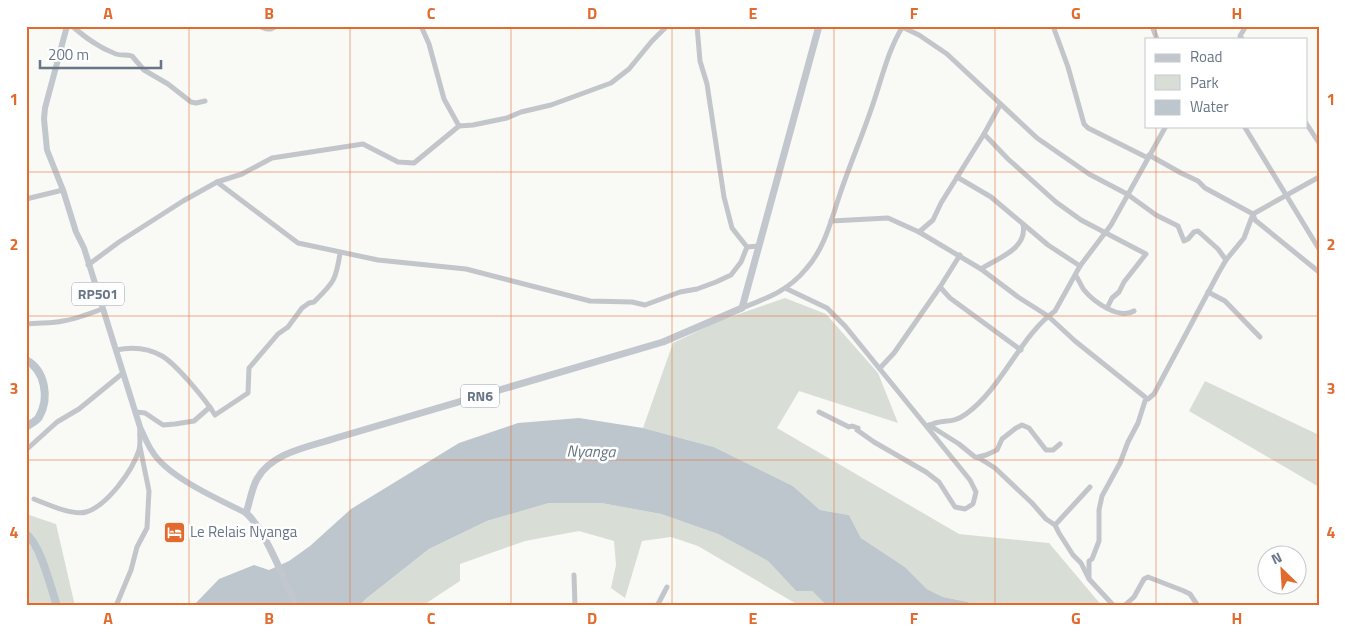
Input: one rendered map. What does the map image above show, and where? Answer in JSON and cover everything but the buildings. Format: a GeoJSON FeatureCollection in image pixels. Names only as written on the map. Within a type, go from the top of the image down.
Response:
{"type":"FeatureCollection","features":[{"type":"Feature","properties":{"kind":"highway"},"geometry":{"type":"LineString","coordinates":[[742,308],[819,26]]}},
{"type":"Feature","properties":{"kind":"highway","name":"RN6"},"geometry":{"type":"LineString","coordinates":[[246,513],[258,477],[269,465],[288,454],[336,438],[663,342],[742,308]]}},
{"type":"Feature","properties":{"kind":"highway"},"geometry":{"type":"LineString","coordinates":[[246,513],[254,519],[296,606]]}},
{"type":"Feature","properties":{"kind":"main road","name":"RP501"},"geometry":{"type":"LineString","coordinates":[[67,26],[49,89],[44,119],[47,150],[63,190],[76,232],[84,248],[140,427],[152,453],[166,468],[207,493],[246,513]]}},
{"type":"Feature","properties":{"kind":"street"},"geometry":{"type":"LineString","coordinates":[[72,26],[105,50],[118,55],[132,56],[144,70],[168,84],[191,102],[199,103],[205,101]]}},
{"type":"Feature","properties":{"kind":"street"},"geometry":{"type":"LineString","coordinates":[[259,26],[271,29],[276,26]]}},
{"type":"Feature","properties":{"kind":"street"},"geometry":{"type":"LineString","coordinates":[[420,26],[429,44],[444,99],[459,126]]}},
{"type":"Feature","properties":{"kind":"street"},"geometry":{"type":"LineString","coordinates":[[88,265],[119,242],[183,201],[217,182],[242,174],[272,158],[363,144],[398,162],[414,163],[459,126],[507,118],[521,112],[551,105],[611,83],[629,69],[666,26]]}},
{"type":"Feature","properties":{"kind":"street"},"geometry":{"type":"LineString","coordinates":[[697,26],[700,61],[707,84],[728,218],[732,228],[747,247]]}},
{"type":"Feature","properties":{"kind":"street"},"geometry":{"type":"LineString","coordinates":[[1053,26],[1068,67],[1084,124],[1088,128],[1198,181],[1205,188],[1253,214],[1255,220],[1319,272]]}},
{"type":"Feature","properties":{"kind":"street"},"geometry":{"type":"LineString","coordinates":[[1152,26],[1157,38]]}},
{"type":"Feature","properties":{"kind":"street"},"geometry":{"type":"LineString","coordinates":[[1241,38],[1240,36],[1246,26]]}},
{"type":"Feature","properties":{"kind":"street"},"geometry":{"type":"LineString","coordinates":[[742,308],[776,295],[805,270],[821,247],[870,112],[884,67],[901,27],[919,35],[947,54],[1037,138],[1089,174],[1127,194],[1156,215],[1178,226],[1184,241],[1188,240],[1194,232],[1198,231],[1218,249],[1226,260]]}},
{"type":"Feature","properties":{"kind":"street"},"geometry":{"type":"LineString","coordinates":[[919,232],[933,220],[941,203],[1000,105]]}},
{"type":"Feature","properties":{"kind":"street"},"geometry":{"type":"LineString","coordinates":[[1308,125],[1319,143]]}},
{"type":"Feature","properties":{"kind":"street"},"geometry":{"type":"LineString","coordinates":[[930,425],[957,420],[966,414],[990,391],[1020,350],[1048,316],[1055,311],[1080,266],[1111,225],[1165,128]]}},
{"type":"Feature","properties":{"kind":"street"},"geometry":{"type":"LineString","coordinates":[[1245,128],[1319,249]]}},
{"type":"Feature","properties":{"kind":"street"},"geometry":{"type":"LineString","coordinates":[[984,134],[1008,159],[1056,202],[1105,234],[1146,254],[1124,282],[1119,292],[1112,298],[1107,308]]}},
{"type":"Feature","properties":{"kind":"street"},"geometry":{"type":"LineString","coordinates":[[957,177],[991,198],[1048,245],[1080,266]]}},
{"type":"Feature","properties":{"kind":"street"},"geometry":{"type":"LineString","coordinates":[[1089,579],[1089,561],[1092,559],[1100,541],[1099,510],[1102,496],[1120,463],[1141,416],[1146,399],[1154,394],[1226,260],[1244,238],[1253,214],[1319,177]]}},
{"type":"Feature","properties":{"kind":"street"},"geometry":{"type":"LineString","coordinates":[[217,182],[298,243],[378,260],[466,269],[590,301],[632,302],[645,305],[680,292],[697,289],[731,275],[741,262],[747,247]]}},
{"type":"Feature","properties":{"kind":"street"},"geometry":{"type":"LineString","coordinates":[[26,199],[63,190]]}},
{"type":"Feature","properties":{"kind":"street"},"geometry":{"type":"LineString","coordinates":[[831,221],[888,218],[919,232],[960,255],[1048,316],[1075,341],[1146,399]]}},
{"type":"Feature","properties":{"kind":"street"},"geometry":{"type":"LineString","coordinates":[[981,269],[1008,254],[1019,245],[1023,238],[1023,224]]}},
{"type":"Feature","properties":{"kind":"street"},"geometry":{"type":"LineString","coordinates":[[1111,225],[1112,237]]}},
{"type":"Feature","properties":{"kind":"street"},"geometry":{"type":"LineString","coordinates":[[747,247],[758,246]]}},
{"type":"Feature","properties":{"kind":"street"},"geometry":{"type":"LineString","coordinates":[[116,350],[130,347],[162,356],[182,374],[215,415],[248,394],[249,368],[278,334],[288,327],[302,308],[308,302],[314,302],[331,284],[337,273],[340,253]]}},
{"type":"Feature","properties":{"kind":"street"},"geometry":{"type":"LineString","coordinates":[[880,368],[894,353],[960,255]]}},
{"type":"Feature","properties":{"kind":"street"},"geometry":{"type":"LineString","coordinates":[[1076,276],[1084,290],[1107,308],[1124,314],[1134,311]]}},
{"type":"Feature","properties":{"kind":"street"},"geometry":{"type":"LineString","coordinates":[[940,287],[950,298],[1020,350]]}},
{"type":"Feature","properties":{"kind":"street"},"geometry":{"type":"LineString","coordinates":[[785,288],[797,295],[819,303],[836,315],[975,487],[976,496],[973,504],[970,507],[960,509],[955,507],[939,482],[926,472],[874,442],[857,430],[858,428],[849,427],[819,412]]}},
{"type":"Feature","properties":{"kind":"street"},"geometry":{"type":"LineString","coordinates":[[1208,292],[1225,301],[1260,337]]}},
{"type":"Feature","properties":{"kind":"street"},"geometry":{"type":"LineString","coordinates":[[26,324],[63,321],[102,309]]}},
{"type":"Feature","properties":{"kind":"street"},"geometry":{"type":"LineString","coordinates":[[26,450],[57,422],[79,410],[123,373]]}},
{"type":"Feature","properties":{"kind":"street"},"geometry":{"type":"LineString","coordinates":[[136,412],[145,413],[163,425],[194,420],[210,407]]}},
{"type":"Feature","properties":{"kind":"street"},"geometry":{"type":"LineString","coordinates":[[922,421],[994,468],[1032,503],[1046,519],[1055,525],[1089,579],[1114,606]]}},
{"type":"Feature","properties":{"kind":"street"},"geometry":{"type":"LineString","coordinates":[[975,457],[993,452],[1002,439],[1022,425],[1028,428],[1046,450],[1053,450],[1060,444]]}},
{"type":"Feature","properties":{"kind":"street"},"geometry":{"type":"LineString","coordinates":[[116,606],[131,570],[137,547],[147,528],[149,491],[138,436],[140,427]]}},
{"type":"Feature","properties":{"kind":"street"},"geometry":{"type":"LineString","coordinates":[[34,499],[63,510],[85,513],[110,497],[132,468],[140,447]]}},
{"type":"Feature","properties":{"kind":"street"},"geometry":{"type":"LineString","coordinates":[[1055,525],[1090,487]]}},
{"type":"Feature","properties":{"kind":"street"},"geometry":{"type":"LineString","coordinates":[[574,575],[575,606]]}},
{"type":"Feature","properties":{"kind":"street"},"geometry":{"type":"LineString","coordinates":[[1119,606],[1124,606],[1134,597],[1144,579],[1148,577],[1190,594],[1198,606]]}},
{"type":"Feature","properties":{"kind":"street"},"geometry":{"type":"LineString","coordinates":[[658,606],[667,587]]}},
{"type":"Feature","properties":{"kind":"green space"},"geometry":{"type":"Polygon","coordinates":[[[785,298],[826,314],[878,373],[898,423],[799,391],[777,428],[959,534],[1049,543],[1102,606],[972,606],[968,602],[943,597],[927,589],[905,567],[861,538],[849,515],[820,510],[793,486],[714,447],[643,428],[673,343],[719,321],[785,298]]]}},
{"type":"Feature","properties":{"kind":"green space"},"geometry":{"type":"Polygon","coordinates":[[[1205,381],[1319,435],[1319,487],[1189,411],[1205,381]]]}},
{"type":"Feature","properties":{"kind":"green space"},"geometry":{"type":"Polygon","coordinates":[[[549,503],[601,503],[661,514],[718,534],[768,561],[796,591],[812,591],[827,606],[800,606],[698,546],[671,537],[642,541],[625,598],[611,588],[616,565],[614,541],[579,531],[525,541],[460,564],[460,581],[422,606],[359,606],[429,549],[487,521],[549,503]]]}},
{"type":"Feature","properties":{"kind":"green space"},"geometry":{"type":"Polygon","coordinates":[[[26,514],[56,524],[75,606],[26,606],[26,514]]]}},
{"type":"Feature","properties":{"kind":"water","name":"Nyanga"},"geometry":{"type":"Polygon","coordinates":[[[579,418],[643,428],[714,447],[793,486],[820,510],[849,515],[861,538],[905,567],[927,589],[943,597],[968,602],[972,606],[827,606],[812,591],[796,591],[768,561],[718,534],[661,514],[601,503],[549,503],[487,521],[429,549],[359,606],[193,606],[219,579],[254,565],[269,570],[289,561],[310,546],[351,509],[459,443],[518,423],[579,418]]]}},
{"type":"Feature","properties":{"kind":"waterway"},"geometry":{"type":"LineString","coordinates":[[26,360],[38,370],[45,393],[39,417],[26,427]]}},
{"type":"Feature","properties":{"kind":"waterway"},"geometry":{"type":"LineString","coordinates":[[26,534],[31,539],[40,556],[57,606]]}},
{"type":"Feature","properties":{"kind":"place","name":"Le Relais Nyanga"},"geometry":{"type":"Point","coordinates":[174,532]}}]}
